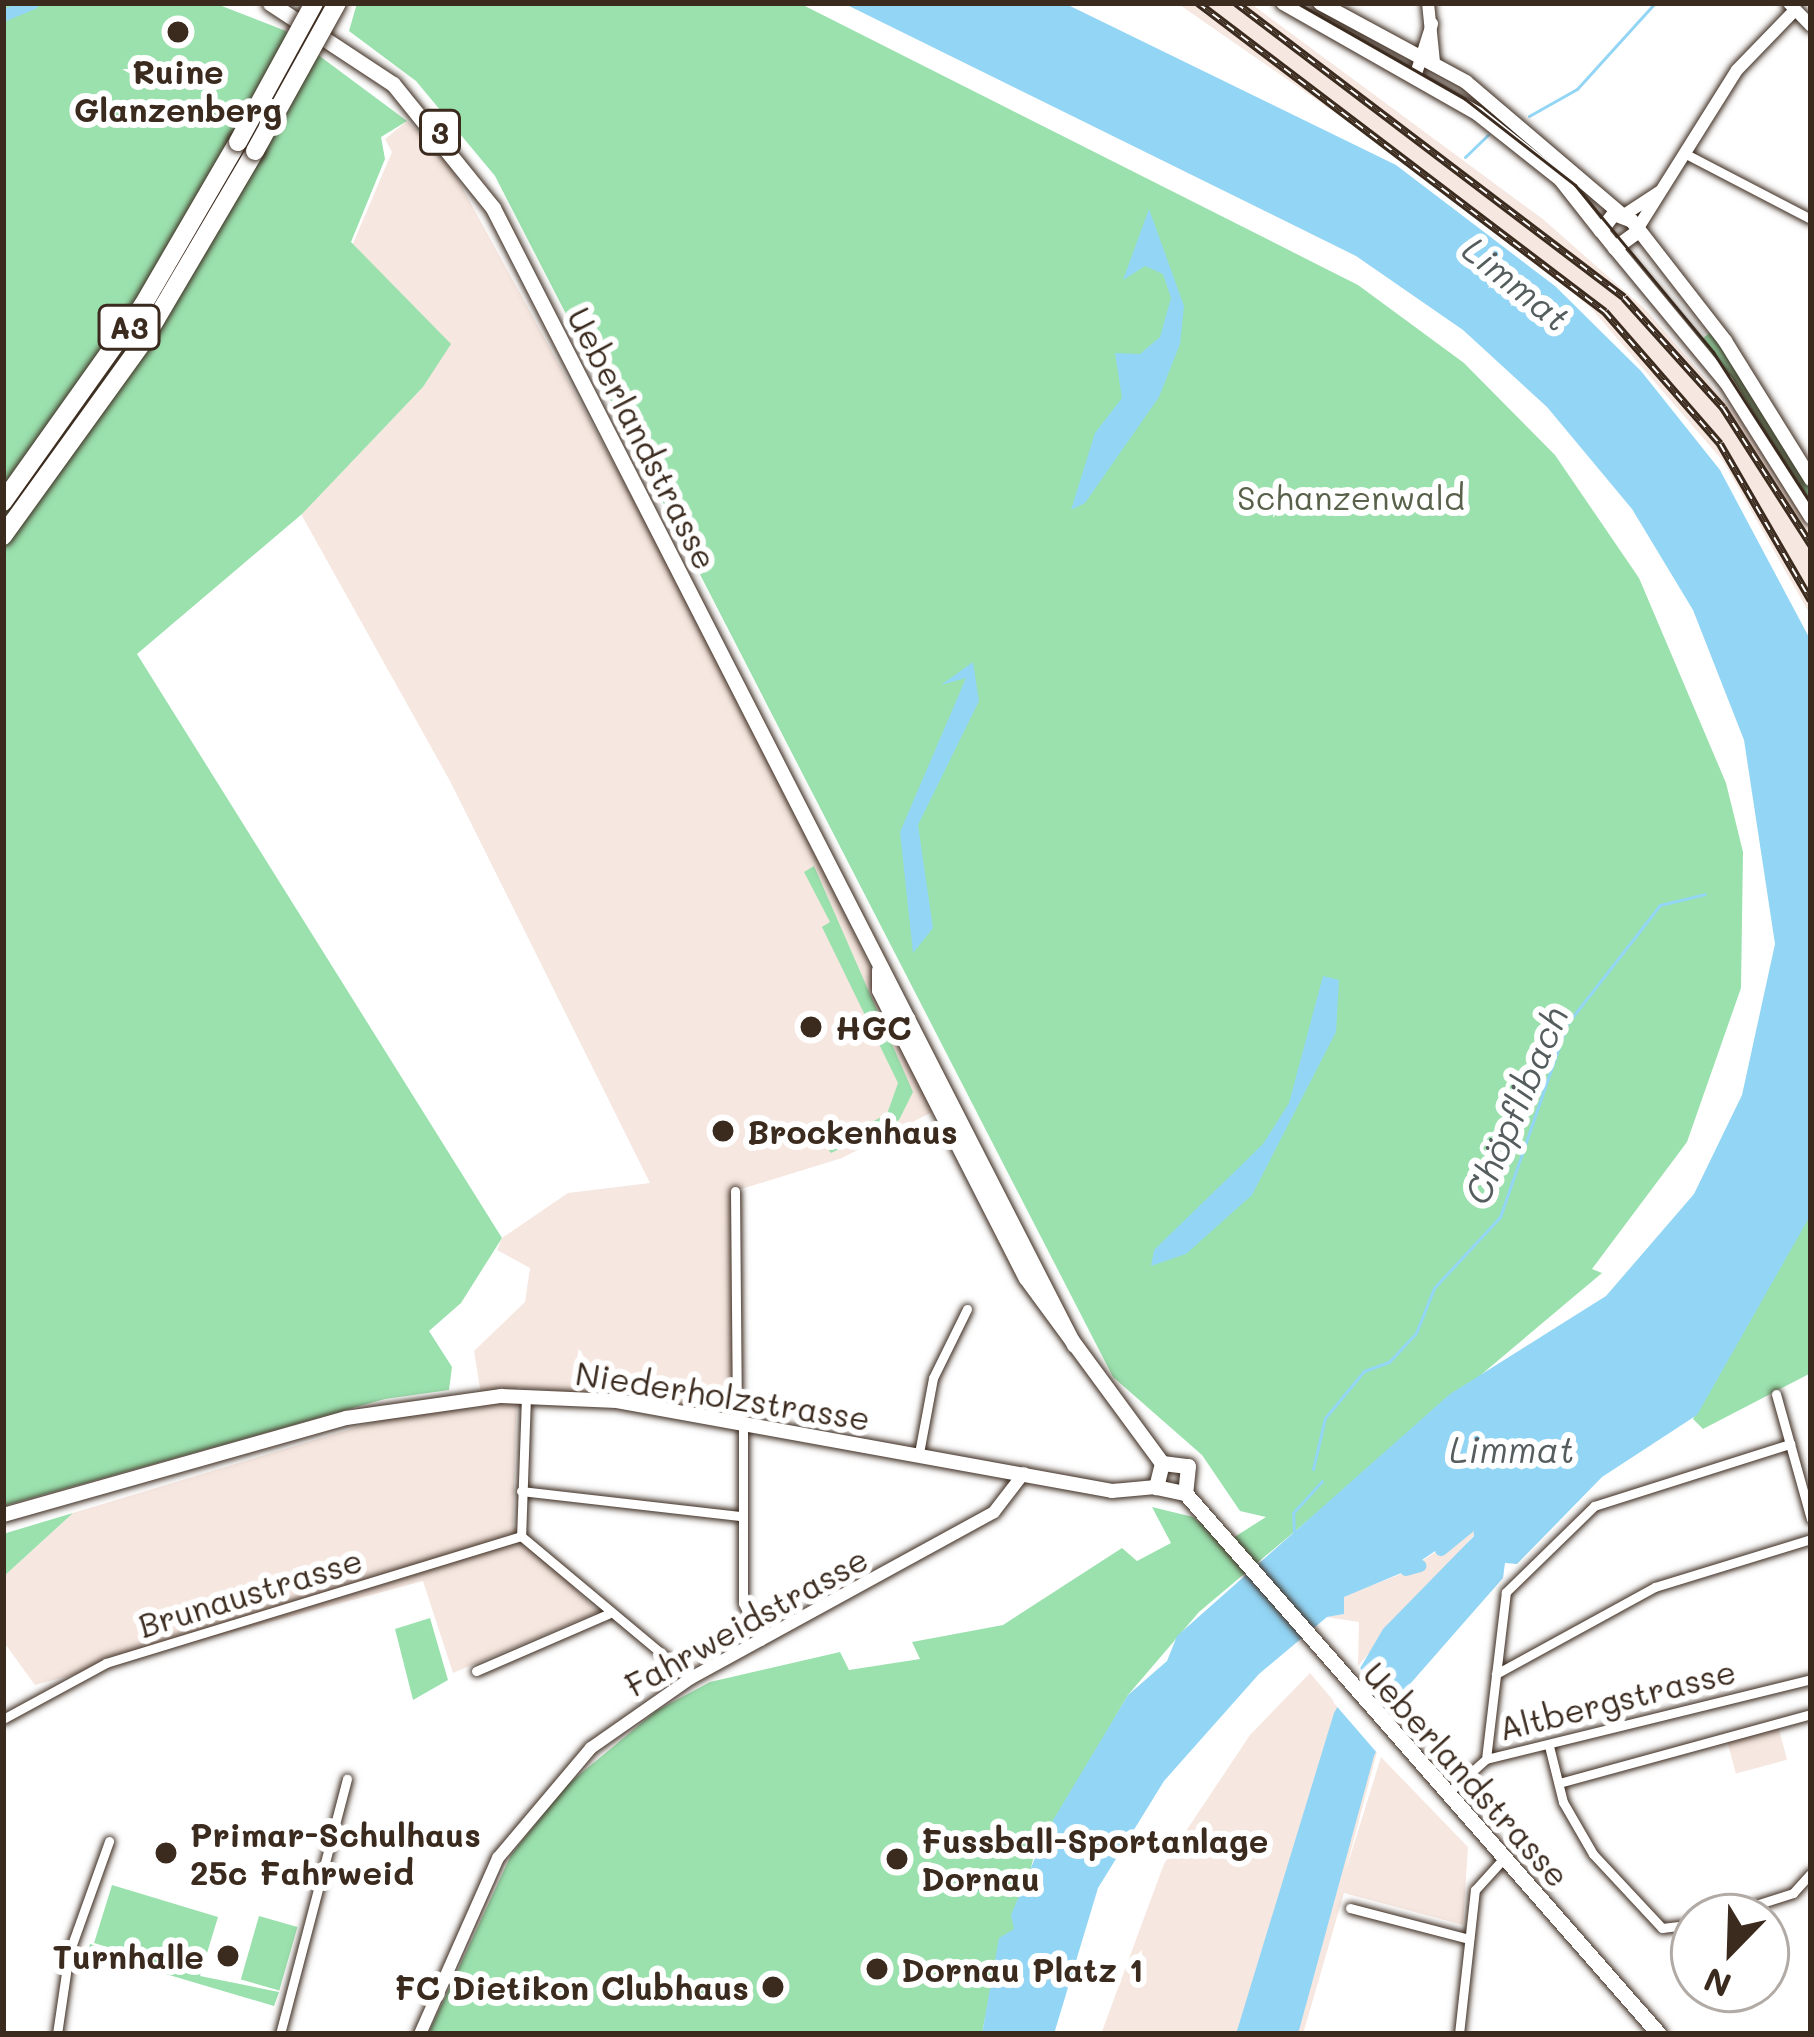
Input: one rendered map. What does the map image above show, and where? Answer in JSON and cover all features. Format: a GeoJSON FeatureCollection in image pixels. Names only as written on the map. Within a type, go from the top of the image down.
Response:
{"type":"FeatureCollection","features":[{"type":"Feature","properties":{"kind":"highway","name":"A3"},"geometry":{"type":"LineString","coordinates":[[3,536],[142,344],[246,147],[314,3]]}},
{"type":"Feature","properties":{"kind":"highway","name":"A3"},"geometry":{"type":"LineString","coordinates":[[3,502],[109,357],[337,3]]}},
{"type":"Feature","properties":{"kind":"main road","name":"Ueberlandstrasse"},"geometry":{"type":"LineString","coordinates":[[271,3],[394,84],[494,208],[1000,1216],[1074,1345],[1162,1462],[1188,1466],[1186,1493],[1240,1547],[1328,1652],[1340,1680],[1660,2034]]}},
{"type":"Feature","properties":{"kind":"main road"},"geometry":{"type":"LineString","coordinates":[[1283,3],[1415,77],[1542,164],[1726,382],[1811,518]]}},
{"type":"Feature","properties":{"kind":"main road"},"geometry":{"type":"LineString","coordinates":[[1320,3],[1434,62],[1534,133],[1622,214],[1725,340],[1807,462],[1811,479]]}},
{"type":"Feature","properties":{"kind":"main road"},"geometry":{"type":"LineString","coordinates":[[1601,231],[1622,214]]}},
{"type":"Feature","properties":{"kind":"main road"},"geometry":{"type":"LineString","coordinates":[[1615,248],[1636,232]]}},
{"type":"Feature","properties":{"kind":"main road","name":"Niederholzstrasse"},"geometry":{"type":"LineString","coordinates":[[3,1515],[346,1418],[526,1396],[740,1421],[1126,1493],[1156,1487]]}},
{"type":"Feature","properties":{"kind":"main road"},"geometry":{"type":"LineString","coordinates":[[1162,1462],[1156,1487],[1186,1493]]}},
{"type":"Feature","properties":{"kind":"street"},"geometry":{"type":"LineString","coordinates":[[1428,3],[1434,62]]}},
{"type":"Feature","properties":{"kind":"street"},"geometry":{"type":"LineString","coordinates":[[1636,232],[1737,70],[1792,6],[1811,26]]}},
{"type":"Feature","properties":{"kind":"street"},"geometry":{"type":"LineString","coordinates":[[1415,77],[1417,52],[1432,24]]}},
{"type":"Feature","properties":{"kind":"street"},"geometry":{"type":"LineString","coordinates":[[1684,153],[1811,218]]}},
{"type":"Feature","properties":{"kind":"street"},"geometry":{"type":"LineString","coordinates":[[1622,214],[1660,191]]}},
{"type":"Feature","properties":{"kind":"street"},"geometry":{"type":"LineString","coordinates":[[735,1191],[743,1603],[761,1641]]}},
{"type":"Feature","properties":{"kind":"street"},"geometry":{"type":"LineString","coordinates":[[919,1453],[933,1378],[968,1309]]}},
{"type":"Feature","properties":{"kind":"street"},"geometry":{"type":"LineString","coordinates":[[1776,1394],[1811,1519]]}},
{"type":"Feature","properties":{"kind":"street"},"geometry":{"type":"LineString","coordinates":[[526,1396],[521,1536],[608,1614],[691,1678]]}},
{"type":"Feature","properties":{"kind":"street"},"geometry":{"type":"LineString","coordinates":[[1486,1759],[1506,1592],[1594,1506],[1790,1444]]}},
{"type":"Feature","properties":{"kind":"street","name":"Fahrweidstrasse"},"geometry":{"type":"LineString","coordinates":[[420,2034],[464,1921],[525,1820],[591,1748],[691,1678],[994,1512],[1024,1473]]}},
{"type":"Feature","properties":{"kind":"street"},"geometry":{"type":"LineString","coordinates":[[521,1491],[740,1516]]}},
{"type":"Feature","properties":{"kind":"street","name":"Brunaustrasse"},"geometry":{"type":"LineString","coordinates":[[3,1719],[106,1663],[521,1536]]}},
{"type":"Feature","properties":{"kind":"street"},"geometry":{"type":"LineString","coordinates":[[1496,1674],[1655,1587],[1811,1539]]}},
{"type":"Feature","properties":{"kind":"street"},"geometry":{"type":"LineString","coordinates":[[476,1671],[608,1614]]}},
{"type":"Feature","properties":{"kind":"street","name":"Altbergstrasse"},"geometry":{"type":"LineString","coordinates":[[1447,1794],[1486,1759],[1811,1679]]}},
{"type":"Feature","properties":{"kind":"street"},"geometry":{"type":"LineString","coordinates":[[1558,1784],[1811,1714]]}},
{"type":"Feature","properties":{"kind":"street"},"geometry":{"type":"LineString","coordinates":[[1549,1745],[1558,1784],[1584,1842],[1659,1926],[1670,1925]]}},
{"type":"Feature","properties":{"kind":"street"},"geometry":{"type":"LineString","coordinates":[[280,2034],[347,1780]]}},
{"type":"Feature","properties":{"kind":"street"},"geometry":{"type":"LineString","coordinates":[[57,2034],[69,1953],[109,1841]]}},
{"type":"Feature","properties":{"kind":"street"},"geometry":{"type":"LineString","coordinates":[[1459,2034],[1476,1886],[1504,1858]]}},
{"type":"Feature","properties":{"kind":"street"},"geometry":{"type":"LineString","coordinates":[[1780,1893],[1811,1873]]}},
{"type":"Feature","properties":{"kind":"street"},"geometry":{"type":"LineString","coordinates":[[1350,1908],[1469,1939]]}},
{"type":"Feature","properties":{"kind":"shaded area"},"geometry":{"type":"Polygon","coordinates":[[[1177,3],[1250,3],[1544,220],[1646,310],[1736,414],[1811,530],[1811,616],[1723,461],[1590,307],[1438,184],[1177,3]]]}},
{"type":"Feature","properties":{"kind":"shaded area"},"geometry":{"type":"Polygon","coordinates":[[[407,121],[447,160],[742,698],[938,1109],[842,1158],[735,1191],[732,1395],[722,1408],[517,1387],[513,1526],[598,1612],[453,1673],[423,1581],[35,1685],[3,1641],[3,1577],[73,1513],[391,1417],[483,1407],[474,1351],[525,1302],[530,1268],[497,1250],[502,1238],[568,1193],[650,1183],[450,781],[301,514],[423,387],[450,344],[351,248],[392,152],[385,139],[407,121]]]}},
{"type":"Feature","properties":{"kind":"shaded area"},"geometry":{"type":"Polygon","coordinates":[[[1474,1526],[1474,1535],[1358,1666],[1359,1622],[1326,1617],[1344,1614],[1344,1596],[1406,1572],[1474,1526]]]}},
{"type":"Feature","properties":{"kind":"shaded area"},"geometry":{"type":"Polygon","coordinates":[[[1310,1673],[1377,1752],[1345,1873],[1381,1757],[1468,1847],[1463,1925],[1344,1893],[1303,2034],[1101,2034],[1164,1864],[1250,1735],[1310,1673]]]}},
{"type":"Feature","properties":{"kind":"shaded area"},"geometry":{"type":"Polygon","coordinates":[[[1778,1726],[1787,1760],[1736,1774],[1727,1740],[1778,1726]]]}},
{"type":"Feature","properties":{"kind":"green space"},"geometry":{"type":"Polygon","coordinates":[[[3,3],[214,3],[286,31],[407,121],[381,137],[385,159],[351,242],[451,344],[423,387],[302,514],[137,654],[502,1238],[461,1303],[429,1331],[452,1367],[449,1390],[385,1399],[3,1506],[3,3]]]}},
{"type":"Feature","properties":{"kind":"green space","name":"Schanzenwald"},"geometry":{"type":"Polygon","coordinates":[[[357,3],[799,3],[1358,285],[1464,363],[1555,455],[1639,578],[1726,783],[1743,852],[1741,988],[1687,1142],[1592,1269],[1602,1273],[1199,1612],[1128,1695],[1034,1856],[1015,1929],[999,1945],[982,2034],[428,2034],[511,1855],[567,1785],[656,1711],[710,1682],[840,1652],[849,1670],[920,1659],[912,1642],[1003,1625],[1122,1548],[1137,1561],[1171,1543],[1152,1507],[1193,1517],[1225,1543],[1266,1517],[1240,1511],[1202,1455],[1113,1377],[495,176],[416,81],[349,31],[357,3]]]}},
{"type":"Feature","properties":{"kind":"green space"},"geometry":{"type":"Polygon","coordinates":[[[1713,330],[1811,488],[1811,510],[1696,344],[1713,330]]]}},
{"type":"Feature","properties":{"kind":"green space"},"geometry":{"type":"Polygon","coordinates":[[[814,866],[913,1092],[899,1120],[831,1153],[820,1139],[828,1145],[887,1114],[898,1083],[822,927],[830,922],[804,872],[814,866]]]}},
{"type":"Feature","properties":{"kind":"green space"},"geometry":{"type":"Polygon","coordinates":[[[1811,1213],[1811,1373],[1703,1429],[1693,1419],[1811,1213]]]}},
{"type":"Feature","properties":{"kind":"green space"},"geometry":{"type":"Polygon","coordinates":[[[73,1513],[3,1577],[3,1534],[73,1513]]]}},
{"type":"Feature","properties":{"kind":"green space"},"geometry":{"type":"Polygon","coordinates":[[[430,1618],[448,1680],[413,1700],[395,1629],[430,1618]]]}},
{"type":"Feature","properties":{"kind":"green space"},"geometry":{"type":"Polygon","coordinates":[[[112,1885],[218,1917],[200,1976],[279,1992],[274,2006],[88,1951],[90,1944],[198,1975],[94,1943],[112,1885]]]}},
{"type":"Feature","properties":{"kind":"green space"},"geometry":{"type":"Polygon","coordinates":[[[259,1916],[297,1927],[279,1990],[241,1979],[259,1916]]]}},
{"type":"Feature","properties":{"kind":"water","name":"Limmat"},"geometry":{"type":"Polygon","coordinates":[[[843,3],[1064,3],[1396,165],[1555,286],[1641,371],[1720,470],[1811,641],[1810,1216],[1697,1415],[1602,1477],[1517,1564],[1505,1563],[1503,1578],[1403,1692],[1374,1756],[1298,2034],[1236,2034],[1334,1713],[1383,1629],[1474,1536],[1473,1525],[1406,1571],[1344,1597],[1344,1614],[1327,1617],[1259,1674],[1164,1781],[1098,1888],[1054,2034],[982,2034],[999,1938],[1014,1929],[1011,1915],[1046,1832],[1128,1695],[1167,1661],[1177,1636],[1450,1394],[1606,1296],[1694,1194],[1742,1095],[1775,944],[1744,740],[1693,610],[1632,509],[1547,407],[1463,330],[1356,256],[843,3]]]}},
{"type":"Feature","properties":{"kind":"water"},"geometry":{"type":"Polygon","coordinates":[[[1149,209],[1184,306],[1180,344],[1159,397],[1085,503],[1071,510],[1095,433],[1122,398],[1115,353],[1140,354],[1160,337],[1171,298],[1163,274],[1145,266],[1123,280],[1149,209]]]}},
{"type":"Feature","properties":{"kind":"water"},"geometry":{"type":"Polygon","coordinates":[[[973,662],[979,701],[918,825],[933,928],[913,953],[900,832],[966,678],[941,685],[973,662]]]}},
{"type":"Feature","properties":{"kind":"water"},"geometry":{"type":"Polygon","coordinates":[[[1323,976],[1339,980],[1336,1032],[1252,1195],[1186,1254],[1151,1266],[1154,1250],[1263,1144],[1289,1103],[1323,976]]]}},
{"type":"Feature","properties":{"kind":"pier"},"geometry":{"type":"Polygon","coordinates":[[[1354,1661],[1399,1713],[1378,1754],[1333,1702],[1354,1661]]]}},
{"type":"Feature","properties":{"kind":"waterway"},"geometry":{"type":"LineString","coordinates":[[3,16],[33,3]]}},
{"type":"Feature","properties":{"kind":"waterway"},"geometry":{"type":"LineString","coordinates":[[1529,116],[1577,89],[1655,3]]}},
{"type":"Feature","properties":{"kind":"waterway"},"geometry":{"type":"LineString","coordinates":[[1465,157],[1488,135]]}},
{"type":"Feature","properties":{"kind":"waterway","name":"Chöpflibach"},"geometry":{"type":"LineString","coordinates":[[1313,1469],[1325,1418],[1364,1371],[1389,1362],[1416,1333],[1434,1288],[1500,1217],[1567,1024],[1660,905],[1705,894]]}},
{"type":"Feature","properties":{"kind":"waterway","name":"Chöpflibach"},"geometry":{"type":"LineString","coordinates":[[1294,1536],[1293,1513],[1322,1481]]}},
{"type":"Feature","properties":{"kind":"waterway"},"geometry":{"type":"LineString","coordinates":[[1441,1550],[1469,1527]]}},
{"type":"Feature","properties":{"kind":"waterway"},"geometry":{"type":"LineString","coordinates":[[1406,1570],[1420,1566]]}},
{"type":"Feature","properties":{"kind":"tram line"},"geometry":{"type":"LineString","coordinates":[[1297,3],[1465,99],[1575,185],[1713,352],[1811,504]]}},
{"type":"Feature","properties":{"kind":"railway"},"geometry":{"type":"LineString","coordinates":[[1198,3],[1605,312],[1720,444],[1811,601]]}},
{"type":"Feature","properties":{"kind":"railway"},"geometry":{"type":"LineString","coordinates":[[1236,3],[1624,298],[1723,408],[1811,545]]}},
{"type":"Feature","properties":{"kind":"place","name":"Ruine Glanzenberg"},"geometry":{"type":"Point","coordinates":[178,32]}},
{"type":"Feature","properties":{"kind":"place","name":"HGC"},"geometry":{"type":"Point","coordinates":[811,1027]}},
{"type":"Feature","properties":{"kind":"place","name":"Brockenhaus"},"geometry":{"type":"Point","coordinates":[723,1131]}},
{"type":"Feature","properties":{"kind":"place","name":"Primar-Schulhaus 25c Fahrweid"},"geometry":{"type":"Point","coordinates":[166,1853]}},
{"type":"Feature","properties":{"kind":"place","name":"Fussball-Sportanlage Dornau"},"geometry":{"type":"Point","coordinates":[897,1859]}},
{"type":"Feature","properties":{"kind":"place","name":"Turnhalle"},"geometry":{"type":"Point","coordinates":[228,1956]}},
{"type":"Feature","properties":{"kind":"place","name":"Dornau Platz 1"},"geometry":{"type":"Point","coordinates":[877,1969]}},
{"type":"Feature","properties":{"kind":"place","name":"FC Dietikon Clubhaus"},"geometry":{"type":"Point","coordinates":[773,1987]}}]}
